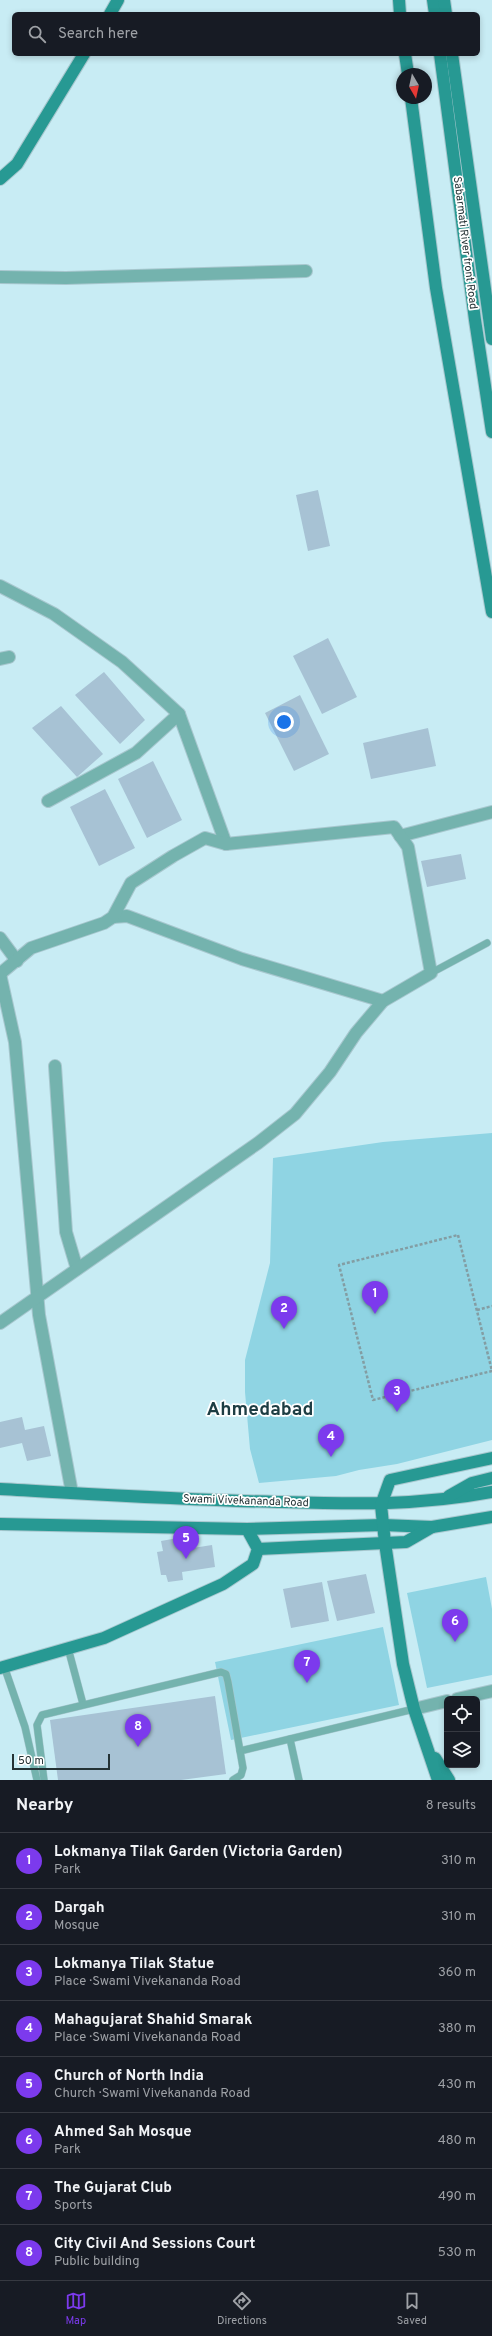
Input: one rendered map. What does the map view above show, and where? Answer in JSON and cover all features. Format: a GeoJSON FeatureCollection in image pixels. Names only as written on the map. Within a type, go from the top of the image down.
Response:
{"type":"FeatureCollection","features":[{"type":"Feature","properties":{"kind":"main road"},"geometry":{"type":"LineString","coordinates":[[111,12],[118,0]]}},
{"type":"Feature","properties":{"kind":"main road"},"geometry":{"type":"LineString","coordinates":[[399,0],[400,12]]}},
{"type":"Feature","properties":{"kind":"main road"},"geometry":{"type":"LineString","coordinates":[[433,0],[435,12]]}},
{"type":"Feature","properties":{"kind":"main road"},"geometry":{"type":"LineString","coordinates":[[444,0],[446,12]]}},
{"type":"Feature","properties":{"kind":"main road"},"geometry":{"type":"LineString","coordinates":[[0,179],[17,164],[83,56]]}},
{"type":"Feature","properties":{"kind":"main road"},"geometry":{"type":"LineString","coordinates":[[405,56],[407,68]]}},
{"type":"Feature","properties":{"kind":"main road","name":"Sabarmati River front Road"},"geometry":{"type":"LineString","coordinates":[[440,56],[475,320],[492,432]]}},
{"type":"Feature","properties":{"kind":"main road"},"geometry":{"type":"LineString","coordinates":[[452,56],[492,340]]}},
{"type":"Feature","properties":{"kind":"main road"},"geometry":{"type":"LineString","coordinates":[[412,104],[436,288],[492,612]]}},
{"type":"Feature","properties":{"kind":"main road"},"geometry":{"type":"LineString","coordinates":[[438,1780],[414,1709],[403,1664],[384,1544],[381,1505],[390,1480],[492,1458]]}},
{"type":"Feature","properties":{"kind":"main road"},"geometry":{"type":"LineString","coordinates":[[441,1500],[472,1483],[492,1478]]}},
{"type":"Feature","properties":{"kind":"main road","name":"Swami Vivekananda Road"},"geometry":{"type":"LineString","coordinates":[[0,1489],[246,1501],[381,1505],[441,1500],[492,1492]]}},
{"type":"Feature","properties":{"kind":"main road"},"geometry":{"type":"LineString","coordinates":[[0,1524],[247,1529],[383,1525],[432,1527],[492,1517]]}},
{"type":"Feature","properties":{"kind":"main road"},"geometry":{"type":"LineString","coordinates":[[258,1549],[406,1542],[432,1527]]}},
{"type":"Feature","properties":{"kind":"main road"},"geometry":{"type":"LineString","coordinates":[[247,1529],[258,1549]]}},
{"type":"Feature","properties":{"kind":"main road"},"geometry":{"type":"LineString","coordinates":[[2,1667],[104,1638],[223,1584],[252,1564],[258,1549]]}},
{"type":"Feature","properties":{"kind":"main road"},"geometry":{"type":"LineString","coordinates":[[427,1745],[450,1780]]}},
{"type":"Feature","properties":{"kind":"street"},"geometry":{"type":"LineString","coordinates":[[0,277],[66,278],[306,271]]}},
{"type":"Feature","properties":{"kind":"street"},"geometry":{"type":"LineString","coordinates":[[0,586],[54,614],[122,662],[179,714],[226,844]]}},
{"type":"Feature","properties":{"kind":"street"},"geometry":{"type":"LineString","coordinates":[[48,801],[136,753],[179,714]]}},
{"type":"Feature","properties":{"kind":"street"},"geometry":{"type":"LineString","coordinates":[[400,836],[492,812]]}},
{"type":"Feature","properties":{"kind":"street"},"geometry":{"type":"LineString","coordinates":[[0,1323],[36,1296],[77,1269],[295,1114],[330,1072],[356,1033],[383,1001],[431,973],[408,847],[394,827],[226,844],[205,838],[172,856],[131,883],[113,917],[104,923],[86,930],[31,948],[1,974],[15,1042],[36,1296],[72,1493]]}},
{"type":"Feature","properties":{"kind":"street"},"geometry":{"type":"LineString","coordinates":[[113,917],[127,916],[242,959],[383,1001]]}},
{"type":"Feature","properties":{"kind":"street"},"geometry":{"type":"LineString","coordinates":[[0,938],[17,961]]}},
{"type":"Feature","properties":{"kind":"street"},"geometry":{"type":"LineString","coordinates":[[55,1066],[66,1232],[77,1269]]}},
{"type":"Feature","properties":{"kind":"street"},"geometry":{"type":"LineString","coordinates":[[470,1696],[492,1691]]}},
{"type":"Feature","properties":{"kind":"street"},"geometry":{"type":"LineString","coordinates":[[414,1709],[444,1703]]}},
{"type":"Feature","properties":{"kind":"lane"},"geometry":{"type":"LineString","coordinates":[[431,973],[487,943]]}},
{"type":"Feature","properties":{"kind":"lane"},"geometry":{"type":"LineString","coordinates":[[68,1648],[83,1704]]}},
{"type":"Feature","properties":{"kind":"lane"},"geometry":{"type":"LineString","coordinates":[[2,1667],[25,1726],[38,1780]]}},
{"type":"Feature","properties":{"kind":"lane"},"geometry":{"type":"LineString","coordinates":[[44,1780],[37,1725],[38,1718],[48,1712],[220,1672],[226,1674],[243,1768],[241,1775],[233,1780]]}},
{"type":"Feature","properties":{"kind":"lane"},"geometry":{"type":"LineString","coordinates":[[240,1751],[414,1709]]}},
{"type":"Feature","properties":{"kind":"lane"},"geometry":{"type":"LineString","coordinates":[[290,1739],[300,1780]]}},
{"type":"Feature","properties":{"kind":"path"},"geometry":{"type":"LineString","coordinates":[[458,1235],[477,1310],[492,1371],[373,1400],[339,1265],[458,1235]]}},
{"type":"Feature","properties":{"kind":"path"},"geometry":{"type":"LineString","coordinates":[[477,1310],[492,1306]]}},
{"type":"Feature","properties":{"kind":"shaded area"},"geometry":{"type":"Polygon","coordinates":[[[492,1133],[492,1440],[397,1464],[359,1470],[336,1476],[259,1483],[250,1449],[245,1392],[245,1360],[270,1263],[273,1158],[383,1142],[492,1133]]]}},
{"type":"Feature","properties":{"kind":"shaded area"},"geometry":{"type":"Polygon","coordinates":[[[486,1577],[492,1609],[492,1675],[427,1688],[407,1593],[486,1577]]]}},
{"type":"Feature","properties":{"kind":"shaded area"},"geometry":{"type":"Polygon","coordinates":[[[383,1627],[399,1705],[231,1740],[215,1662],[383,1627]]]}},
{"type":"Feature","properties":{"kind":"building"},"geometry":{"type":"Polygon","coordinates":[[[318,490],[330,546],[308,551],[296,495],[318,490]]]}},
{"type":"Feature","properties":{"kind":"building"},"geometry":{"type":"Polygon","coordinates":[[[328,638],[357,697],[322,714],[293,656],[328,638]]]}},
{"type":"Feature","properties":{"kind":"building"},"geometry":{"type":"Polygon","coordinates":[[[104,672],[145,720],[120,744],[75,695],[104,672]]]}},
{"type":"Feature","properties":{"kind":"building"},"geometry":{"type":"Polygon","coordinates":[[[300,695],[329,754],[294,771],[265,713],[300,695]]]}},
{"type":"Feature","properties":{"kind":"building"},"geometry":{"type":"Polygon","coordinates":[[[61,706],[103,754],[77,777],[32,728],[61,706]]]}},
{"type":"Feature","properties":{"kind":"building"},"geometry":{"type":"Polygon","coordinates":[[[428,728],[436,766],[371,779],[363,743],[428,728]]]}},
{"type":"Feature","properties":{"kind":"building"},"geometry":{"type":"Polygon","coordinates":[[[153,761],[182,820],[147,838],[118,779],[153,761]]]}},
{"type":"Feature","properties":{"kind":"building"},"geometry":{"type":"Polygon","coordinates":[[[105,789],[135,848],[99,866],[70,807],[105,789]]]}},
{"type":"Feature","properties":{"kind":"building"},"geometry":{"type":"Polygon","coordinates":[[[461,854],[466,879],[427,887],[421,861],[461,854]]]}},
{"type":"Feature","properties":{"kind":"building"},"geometry":{"type":"Polygon","coordinates":[[[22,1417],[25,1430],[44,1426],[51,1456],[27,1461],[22,1443],[0,1448],[0,1422],[22,1417]]]}},
{"type":"Feature","properties":{"kind":"building"},"geometry":{"type":"Polygon","coordinates":[[[178,1538],[180,1550],[212,1545],[215,1567],[182,1572],[183,1580],[168,1582],[166,1575],[161,1575],[157,1552],[163,1551],[161,1541],[178,1538]]]}},
{"type":"Feature","properties":{"kind":"building"},"geometry":{"type":"Polygon","coordinates":[[[366,1574],[375,1613],[337,1621],[327,1581],[366,1574]]]}},
{"type":"Feature","properties":{"kind":"building"},"geometry":{"type":"Polygon","coordinates":[[[322,1582],[329,1621],[291,1628],[283,1589],[322,1582]]]}},
{"type":"Feature","properties":{"kind":"building"},"geometry":{"type":"Polygon","coordinates":[[[215,1696],[226,1774],[181,1780],[58,1780],[50,1720],[215,1696]]]}},
{"type":"Feature","properties":{"kind":"place","name":"Lokmanya Tilak Garden (Victoria Garden)"},"geometry":{"type":"Point","coordinates":[375,1314]}},
{"type":"Feature","properties":{"kind":"place","name":"Dargah"},"geometry":{"type":"Point","coordinates":[284,1329]}},
{"type":"Feature","properties":{"kind":"place","name":"Lokmanya Tilak Statue"},"geometry":{"type":"Point","coordinates":[397,1412]}},
{"type":"Feature","properties":{"kind":"place","name":"Mahagujarat Shahid Smarak"},"geometry":{"type":"Point","coordinates":[331,1457]}},
{"type":"Feature","properties":{"kind":"place","name":"Church of North India"},"geometry":{"type":"Point","coordinates":[186,1559]}},
{"type":"Feature","properties":{"kind":"place","name":"Ahmed Sah Mosque"},"geometry":{"type":"Point","coordinates":[455,1642]}},
{"type":"Feature","properties":{"kind":"place","name":"The Gujarat Club"},"geometry":{"type":"Point","coordinates":[307,1683]}},
{"type":"Feature","properties":{"kind":"place","name":"City Civil And Sessions Court"},"geometry":{"type":"Point","coordinates":[138,1747]}},
{"type":"Feature","properties":{"kind":"district","name":"Ahmedabad"},"geometry":{"type":"Point","coordinates":[260,1410]}}]}
